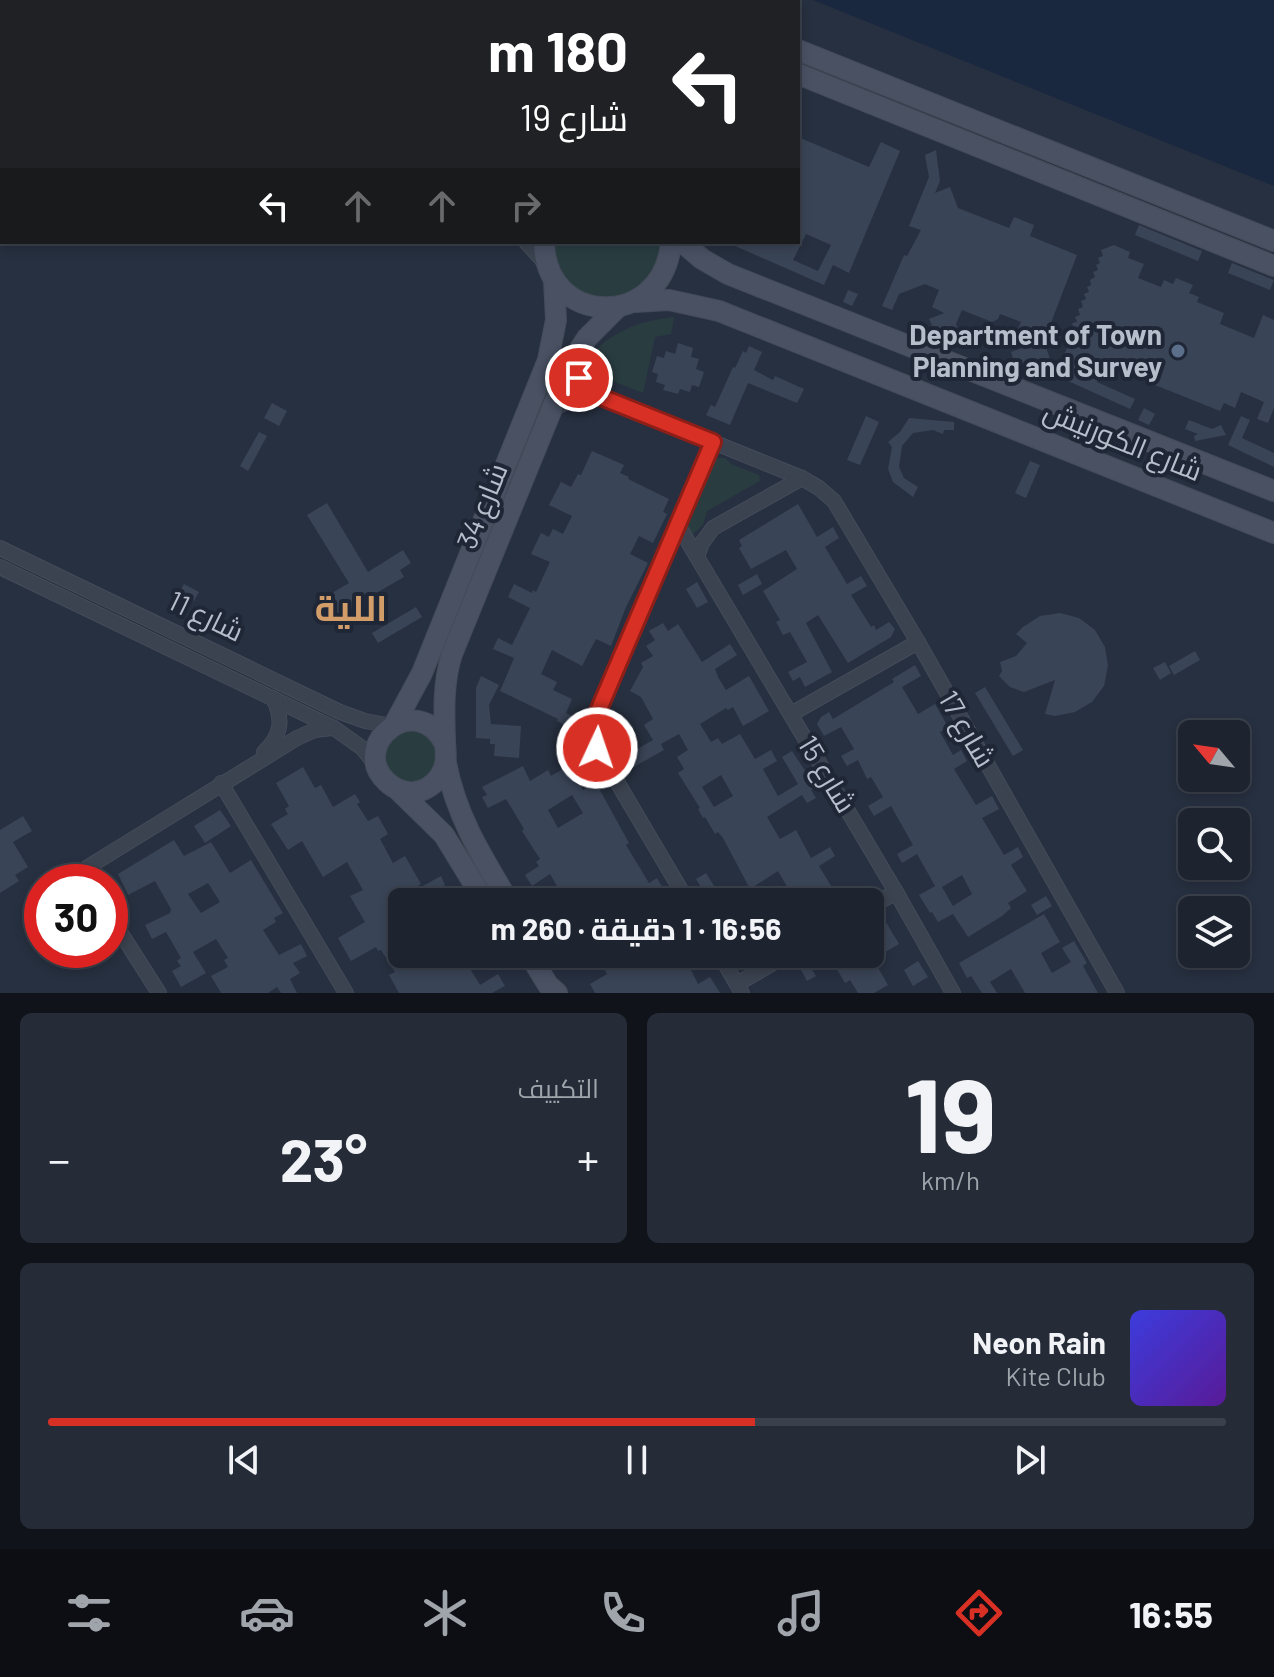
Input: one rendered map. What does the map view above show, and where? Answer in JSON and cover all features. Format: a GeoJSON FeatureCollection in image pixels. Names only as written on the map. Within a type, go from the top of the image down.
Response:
{"type":"FeatureCollection","features":[{"type":"Feature","properties":{"kind":"street"},"geometry":{"type":"LineString","coordinates":[[800,51],[1274,241]]}},
{"type":"Feature","properties":{"kind":"street"},"geometry":{"type":"LineString","coordinates":[[800,75],[1274,266]]}},
{"type":"Feature","properties":{"kind":"street"},"geometry":{"type":"LineString","coordinates":[[528,244],[550,272]]}},
{"type":"Feature","properties":{"kind":"street","name":"شارع 34"},"geometry":{"type":"LineString","coordinates":[[393,726],[422,673],[548,360],[556,320],[544,244]]}},
{"type":"Feature","properties":{"kind":"street","name":"شارع 34"},"geometry":{"type":"LineString","coordinates":[[445,754],[444,690],[448,666],[571,362],[596,327],[658,283],[670,256],[671,244]]}},
{"type":"Feature","properties":{"kind":"street","name":"شارع الكورنيش"},"geometry":{"type":"LineString","coordinates":[[684,244],[728,274],[1274,491]]}},
{"type":"Feature","properties":{"kind":"street","name":"شارع الكورنيش"},"geometry":{"type":"LineString","coordinates":[[550,272],[571,297],[594,307],[669,300],[719,311],[1274,533]]}},
{"type":"Feature","properties":{"kind":"street"},"geometry":{"type":"LineString","coordinates":[[571,362],[584,384],[596,395]]}},
{"type":"Feature","properties":{"kind":"street"},"geometry":{"type":"LineString","coordinates":[[553,408],[570,399],[596,395]]}},
{"type":"Feature","properties":{"kind":"street","name":"شارع 17"},"geometry":{"type":"LineString","coordinates":[[596,395],[802,478],[834,501],[918,642],[1117,993]]}},
{"type":"Feature","properties":{"kind":"street"},"geometry":{"type":"LineString","coordinates":[[680,888],[597,748],[593,736],[599,709],[713,442]]}},
{"type":"Feature","properties":{"kind":"street"},"geometry":{"type":"LineString","coordinates":[[663,560],[680,552],[697,557],[713,528],[802,478]]}},
{"type":"Feature","properties":{"kind":"street","name":"شارع 15"},"geometry":{"type":"LineString","coordinates":[[678,525],[953,993]]}},
{"type":"Feature","properties":{"kind":"street","name":"شارع 11"},"geometry":{"type":"LineString","coordinates":[[0,548],[340,712],[393,726]]}},
{"type":"Feature","properties":{"kind":"street","name":"شارع 11"},"geometry":{"type":"LineString","coordinates":[[0,567],[334,728],[362,748],[376,766]]}},
{"type":"Feature","properties":{"kind":"street"},"geometry":{"type":"LineString","coordinates":[[791,714],[918,642]]}},
{"type":"Feature","properties":{"kind":"street"},"geometry":{"type":"LineString","coordinates":[[249,766],[270,747],[278,734],[280,715],[273,698]]}},
{"type":"Feature","properties":{"kind":"street"},"geometry":{"type":"LineString","coordinates":[[476,888],[444,835],[385,780],[376,766],[379,739],[402,721],[420,721],[435,730],[445,754],[455,802],[465,827],[501,888]]}},
{"type":"Feature","properties":{"kind":"street"},"geometry":{"type":"LineString","coordinates":[[103,864],[249,766],[306,733],[334,728]]}},
{"type":"Feature","properties":{"kind":"street"},"geometry":{"type":"LineString","coordinates":[[398,790],[416,792],[438,779],[445,754]]}},
{"type":"Feature","properties":{"kind":"street"},"geometry":{"type":"LineString","coordinates":[[221,783],[346,993]]}},
{"type":"Feature","properties":{"kind":"street"},"geometry":{"type":"LineString","coordinates":[[884,899],[896,892]]}},
{"type":"Feature","properties":{"kind":"street"},"geometry":{"type":"LineString","coordinates":[[128,944],[159,993]]}},
{"type":"Feature","properties":{"kind":"street"},"geometry":{"type":"LineString","coordinates":[[523,968],[538,993]]}},
{"type":"Feature","properties":{"kind":"street"},"geometry":{"type":"LineString","coordinates":[[538,968],[548,985],[560,993]]}},
{"type":"Feature","properties":{"kind":"street"},"geometry":{"type":"LineString","coordinates":[[547,968],[560,993]]}},
{"type":"Feature","properties":{"kind":"street"},"geometry":{"type":"LineString","coordinates":[[727,968],[740,989],[769,968]]}},
{"type":"Feature","properties":{"kind":"green space"},"geometry":{"type":"Polygon","coordinates":[[[553,244],[663,244],[661,262],[632,295],[603,301],[575,290],[556,267],[553,244]]]}},
{"type":"Feature","properties":{"kind":"green space"},"geometry":{"type":"Polygon","coordinates":[[[674,317],[671,334],[655,337],[643,393],[605,378],[601,388],[589,378],[584,366],[612,337],[635,326],[674,317]]]}},
{"type":"Feature","properties":{"kind":"green space"},"geometry":{"type":"Polygon","coordinates":[[[718,458],[725,458],[731,464],[759,475],[760,481],[707,511],[703,525],[692,535],[685,522],[688,510],[694,507],[709,474],[706,468],[718,458]]]}},
{"type":"Feature","properties":{"kind":"green space"},"geometry":{"type":"Polygon","coordinates":[[[411,730],[430,737],[437,756],[430,775],[411,782],[392,775],[385,756],[392,737],[411,730]]]}},
{"type":"Feature","properties":{"kind":"water"},"geometry":{"type":"Polygon","coordinates":[[[813,0],[1274,0],[1274,186],[813,0]]]}},
{"type":"Feature","properties":{"kind":"building"},"geometry":{"type":"Polygon","coordinates":[[[800,138],[869,167],[881,142],[900,151],[849,273],[833,265],[824,285],[731,244],[800,244],[800,138]],[[806,234],[793,260],[818,271],[831,245],[806,234]]]}},
{"type":"Feature","properties":{"kind":"building"},"geometry":{"type":"Polygon","coordinates":[[[936,150],[940,181],[935,193],[950,187],[958,208],[1009,228],[1014,217],[1034,225],[1030,236],[1077,255],[1044,341],[1048,343],[1046,347],[1052,365],[1037,370],[1035,366],[1030,368],[1028,363],[1023,365],[1020,359],[1014,361],[1011,352],[1027,346],[1013,339],[1021,322],[1000,314],[992,322],[962,310],[956,324],[958,330],[948,334],[946,329],[940,331],[938,326],[933,328],[929,319],[944,313],[932,307],[939,290],[925,284],[899,294],[892,310],[882,306],[904,255],[907,256],[921,230],[909,226],[929,177],[925,155],[936,150]]]}},
{"type":"Feature","properties":{"kind":"building"},"geometry":{"type":"Polygon","coordinates":[[[1139,225],[1202,251],[1198,261],[1135,235],[1139,225]]]}},
{"type":"Feature","properties":{"kind":"building"},"geometry":{"type":"Polygon","coordinates":[[[1114,245],[1130,252],[1128,258],[1144,264],[1138,278],[1161,287],[1164,280],[1173,284],[1176,278],[1193,285],[1189,293],[1199,297],[1197,302],[1224,313],[1220,324],[1254,338],[1263,315],[1274,320],[1274,408],[1268,423],[1257,419],[1264,402],[1241,392],[1235,408],[1224,403],[1220,411],[1105,365],[1097,382],[1135,399],[1130,409],[1055,375],[1072,337],[1072,323],[1077,322],[1075,317],[1080,315],[1078,309],[1083,307],[1081,301],[1086,299],[1084,294],[1089,292],[1087,287],[1095,277],[1093,272],[1098,270],[1098,258],[1103,256],[1101,250],[1114,245]]]}},
{"type":"Feature","properties":{"kind":"building"},"geometry":{"type":"Polygon","coordinates":[[[1232,263],[1274,280],[1270,290],[1228,273],[1232,263]]]}},
{"type":"Feature","properties":{"kind":"building"},"geometry":{"type":"Polygon","coordinates":[[[848,290],[858,294],[852,306],[843,302],[848,290]]]}},
{"type":"Feature","properties":{"kind":"building"},"geometry":{"type":"Polygon","coordinates":[[[678,343],[693,348],[691,357],[699,359],[696,369],[704,372],[699,387],[692,385],[690,392],[680,389],[678,394],[663,390],[665,385],[656,382],[658,374],[652,372],[657,356],[664,358],[666,351],[675,354],[678,343]]]}},
{"type":"Feature","properties":{"kind":"building"},"geometry":{"type":"Polygon","coordinates":[[[749,346],[762,352],[754,370],[773,380],[775,376],[804,389],[797,403],[748,383],[730,425],[706,415],[711,405],[715,407],[733,367],[749,346]]]}},
{"type":"Feature","properties":{"kind":"building"},"geometry":{"type":"Polygon","coordinates":[[[272,403],[287,411],[279,426],[264,418],[272,403]]]}},
{"type":"Feature","properties":{"kind":"building"},"geometry":{"type":"Polygon","coordinates":[[[1144,408],[1155,414],[1149,425],[1138,420],[1144,408]]]}},
{"type":"Feature","properties":{"kind":"building"},"geometry":{"type":"Polygon","coordinates":[[[866,416],[879,422],[860,465],[847,460],[866,416]]]}},
{"type":"Feature","properties":{"kind":"building"},"geometry":{"type":"Polygon","coordinates":[[[1241,416],[1250,420],[1242,438],[1274,453],[1274,467],[1228,445],[1241,416]]]}},
{"type":"Feature","properties":{"kind":"building"},"geometry":{"type":"Polygon","coordinates":[[[909,418],[954,422],[954,430],[944,430],[943,434],[933,430],[913,433],[902,446],[899,467],[904,478],[918,487],[913,497],[893,482],[888,469],[892,447],[888,442],[900,432],[909,418]]]}},
{"type":"Feature","properties":{"kind":"building"},"geometry":{"type":"Polygon","coordinates":[[[1189,420],[1212,429],[1221,425],[1226,435],[1195,441],[1194,436],[1198,434],[1185,429],[1189,420]]]}},
{"type":"Feature","properties":{"kind":"building"},"geometry":{"type":"Polygon","coordinates":[[[259,432],[267,436],[248,471],[240,466],[259,432]]]}},
{"type":"Feature","properties":{"kind":"building"},"geometry":{"type":"Polygon","coordinates":[[[592,451],[624,465],[620,473],[669,499],[663,512],[667,514],[653,543],[639,536],[630,554],[648,563],[611,646],[596,639],[582,666],[552,650],[541,674],[557,682],[553,690],[572,699],[566,713],[579,719],[574,729],[500,691],[514,658],[493,649],[498,638],[512,645],[530,608],[508,597],[514,584],[536,592],[550,562],[531,554],[541,533],[549,537],[553,529],[563,534],[572,516],[549,505],[561,482],[571,487],[578,474],[581,475],[592,451]]]}},
{"type":"Feature","properties":{"kind":"building"},"geometry":{"type":"Polygon","coordinates":[[[1030,461],[1040,465],[1026,498],[1015,493],[1030,461]]]}},
{"type":"Feature","properties":{"kind":"building"},"geometry":{"type":"Polygon","coordinates":[[[327,503],[368,572],[403,550],[411,563],[400,570],[404,577],[371,596],[376,604],[364,611],[360,603],[332,620],[320,600],[349,583],[307,515],[327,503]]]}},
{"type":"Feature","properties":{"kind":"building"},"geometry":{"type":"Polygon","coordinates":[[[798,504],[817,537],[833,527],[839,538],[825,547],[847,584],[861,576],[867,586],[851,595],[871,627],[874,625],[876,630],[889,622],[895,629],[891,637],[848,663],[818,615],[806,623],[832,672],[805,687],[800,677],[793,681],[788,672],[807,662],[790,632],[783,635],[776,622],[780,620],[763,591],[797,569],[786,550],[751,569],[739,548],[742,546],[739,540],[798,504]]]}},
{"type":"Feature","properties":{"kind":"building"},"geometry":{"type":"Polygon","coordinates":[[[757,574],[762,584],[743,595],[738,585],[757,574]]]}},
{"type":"Feature","properties":{"kind":"building"},"geometry":{"type":"Polygon","coordinates":[[[697,582],[708,602],[697,608],[686,589],[697,582]]]}},
{"type":"Feature","properties":{"kind":"building"},"geometry":{"type":"Polygon","coordinates":[[[184,584],[199,592],[194,601],[179,593],[184,584]]]}},
{"type":"Feature","properties":{"kind":"building"},"geometry":{"type":"Polygon","coordinates":[[[416,607],[422,617],[378,643],[372,633],[416,607]]]}},
{"type":"Feature","properties":{"kind":"building"},"geometry":{"type":"Polygon","coordinates":[[[1060,613],[1079,618],[1095,630],[1105,647],[1108,666],[1104,686],[1092,702],[1075,712],[1055,716],[1045,714],[1055,680],[1024,692],[1010,687],[999,676],[1002,671],[1000,662],[1016,656],[1027,643],[1016,634],[1040,616],[1060,613]]]}},
{"type":"Feature","properties":{"kind":"building"},"geometry":{"type":"Polygon","coordinates":[[[663,623],[668,631],[678,624],[702,662],[730,644],[737,655],[715,669],[718,677],[726,690],[749,676],[769,711],[743,726],[733,707],[726,708],[700,724],[711,742],[718,738],[722,744],[740,734],[755,759],[771,750],[777,761],[763,769],[778,796],[798,784],[782,757],[792,751],[816,787],[811,790],[816,798],[807,803],[802,795],[767,817],[780,839],[796,830],[811,858],[830,847],[835,856],[819,866],[832,888],[788,888],[778,871],[749,888],[723,838],[718,832],[715,834],[703,818],[678,773],[684,769],[677,757],[688,750],[679,734],[661,744],[664,750],[632,768],[625,756],[653,740],[644,725],[653,719],[641,697],[630,691],[643,667],[641,663],[653,656],[646,646],[655,640],[649,631],[663,623]],[[721,775],[702,787],[714,807],[733,796],[721,775]]]}},
{"type":"Feature","properties":{"kind":"building"},"geometry":{"type":"Polygon","coordinates":[[[1195,651],[1200,660],[1174,675],[1169,666],[1195,651]]]}},
{"type":"Feature","properties":{"kind":"building"},"geometry":{"type":"Polygon","coordinates":[[[1165,662],[1171,673],[1160,680],[1153,668],[1165,662]]]}},
{"type":"Feature","properties":{"kind":"building"},"geometry":{"type":"Polygon","coordinates":[[[915,665],[921,676],[902,687],[918,714],[935,704],[948,727],[940,732],[953,755],[961,750],[967,761],[954,769],[976,805],[992,796],[999,809],[982,818],[1004,855],[1018,847],[1023,857],[1011,865],[1027,891],[1008,903],[1011,908],[1002,916],[968,937],[953,914],[938,922],[919,895],[935,886],[917,854],[902,863],[897,854],[913,845],[891,806],[874,816],[868,806],[883,797],[871,777],[867,779],[858,760],[847,766],[841,756],[854,749],[841,727],[824,736],[817,724],[829,712],[833,719],[894,682],[892,679],[915,665]],[[962,875],[942,887],[953,906],[972,894],[962,875]]]}},
{"type":"Feature","properties":{"kind":"building"},"geometry":{"type":"Polygon","coordinates":[[[481,676],[499,685],[489,705],[491,724],[521,726],[519,758],[494,756],[495,744],[490,744],[490,739],[476,738],[476,688],[481,676]]]}},
{"type":"Feature","properties":{"kind":"building"},"geometry":{"type":"Polygon","coordinates":[[[985,687],[1023,750],[1013,756],[975,693],[985,687]]]}},
{"type":"Feature","properties":{"kind":"building"},"geometry":{"type":"Polygon","coordinates":[[[523,766],[530,781],[548,770],[551,776],[568,766],[583,790],[596,783],[629,843],[626,845],[649,883],[657,878],[663,888],[558,888],[550,874],[532,886],[525,875],[539,866],[536,862],[540,859],[506,799],[488,808],[482,797],[487,795],[482,787],[523,766]],[[572,795],[548,810],[558,828],[583,813],[572,795]]]}},
{"type":"Feature","properties":{"kind":"building"},"geometry":{"type":"Polygon","coordinates":[[[303,767],[315,788],[321,785],[333,807],[355,794],[360,802],[357,804],[368,821],[378,816],[388,834],[380,839],[393,863],[405,856],[421,884],[414,888],[388,888],[388,961],[376,947],[351,961],[338,938],[365,922],[350,896],[363,890],[347,862],[323,877],[302,841],[288,850],[271,824],[288,814],[285,809],[289,806],[276,783],[303,767]]]}},
{"type":"Feature","properties":{"kind":"building"},"geometry":{"type":"Polygon","coordinates":[[[220,810],[231,826],[205,843],[194,826],[220,810]]]}},
{"type":"Feature","properties":{"kind":"building"},"geometry":{"type":"Polygon","coordinates":[[[23,816],[32,831],[13,842],[26,864],[15,875],[19,881],[0,893],[0,830],[23,816]]]}},
{"type":"Feature","properties":{"kind":"building"},"geometry":{"type":"Polygon","coordinates":[[[174,840],[184,856],[211,842],[230,873],[251,860],[283,913],[263,930],[279,955],[301,944],[307,956],[293,963],[300,973],[290,979],[297,993],[281,993],[277,987],[268,993],[221,993],[211,976],[228,967],[224,960],[228,958],[216,939],[193,952],[206,973],[181,987],[172,971],[181,966],[177,961],[181,958],[166,932],[152,939],[145,925],[170,913],[171,909],[155,881],[128,895],[128,868],[174,840]],[[208,883],[188,894],[201,913],[220,902],[208,883]]]}},
{"type":"Feature","properties":{"kind":"building"},"geometry":{"type":"Polygon","coordinates":[[[706,873],[715,888],[701,888],[696,879],[706,873]]]}},
{"type":"Feature","properties":{"kind":"building"},"geometry":{"type":"Polygon","coordinates":[[[441,876],[445,885],[440,888],[423,886],[441,876]]]}},
{"type":"Feature","properties":{"kind":"building"},"geometry":{"type":"Polygon","coordinates":[[[1046,896],[1052,906],[1037,915],[1031,905],[1046,896]]]}},
{"type":"Feature","properties":{"kind":"building"},"geometry":{"type":"Polygon","coordinates":[[[1044,914],[1060,942],[1041,953],[1052,973],[1071,962],[1062,948],[1074,941],[1087,963],[1083,966],[1098,993],[1025,993],[1011,969],[990,982],[997,993],[982,993],[971,976],[967,978],[959,963],[1044,914]]]}},
{"type":"Feature","properties":{"kind":"building"},"geometry":{"type":"Polygon","coordinates":[[[884,919],[899,944],[884,953],[884,919]]]}},
{"type":"Feature","properties":{"kind":"building"},"geometry":{"type":"Polygon","coordinates":[[[918,961],[928,977],[913,986],[904,970],[918,961]]]}},
{"type":"Feature","properties":{"kind":"building"},"geometry":{"type":"Polygon","coordinates":[[[392,968],[470,968],[480,985],[498,974],[505,986],[492,993],[399,993],[389,975],[395,972],[392,968]]]}},
{"type":"Feature","properties":{"kind":"building"},"geometry":{"type":"Polygon","coordinates":[[[604,968],[690,968],[698,984],[710,977],[720,993],[595,993],[590,984],[607,974],[604,968]]]}},
{"type":"Feature","properties":{"kind":"building"},"geometry":{"type":"Polygon","coordinates":[[[811,968],[816,976],[807,981],[801,970],[811,968]]]}},
{"type":"Feature","properties":{"kind":"building"},"geometry":{"type":"Polygon","coordinates":[[[836,968],[878,968],[888,985],[874,993],[858,993],[850,980],[845,983],[836,968]]]}},
{"type":"Feature","properties":{"kind":"place","name":"Department of Town Planning and Survey"},"geometry":{"type":"Point","coordinates":[1178,351]}},
{"type":"Feature","properties":{"kind":"district","name":"اللية"},"geometry":{"type":"Point","coordinates":[351,608]}},
{"type":"Feature","properties":{"kind":"route"},"geometry":{"type":"LineString","coordinates":[[579,378],[596,395],[713,442],[599,709],[593,736],[597,748]]}}]}
